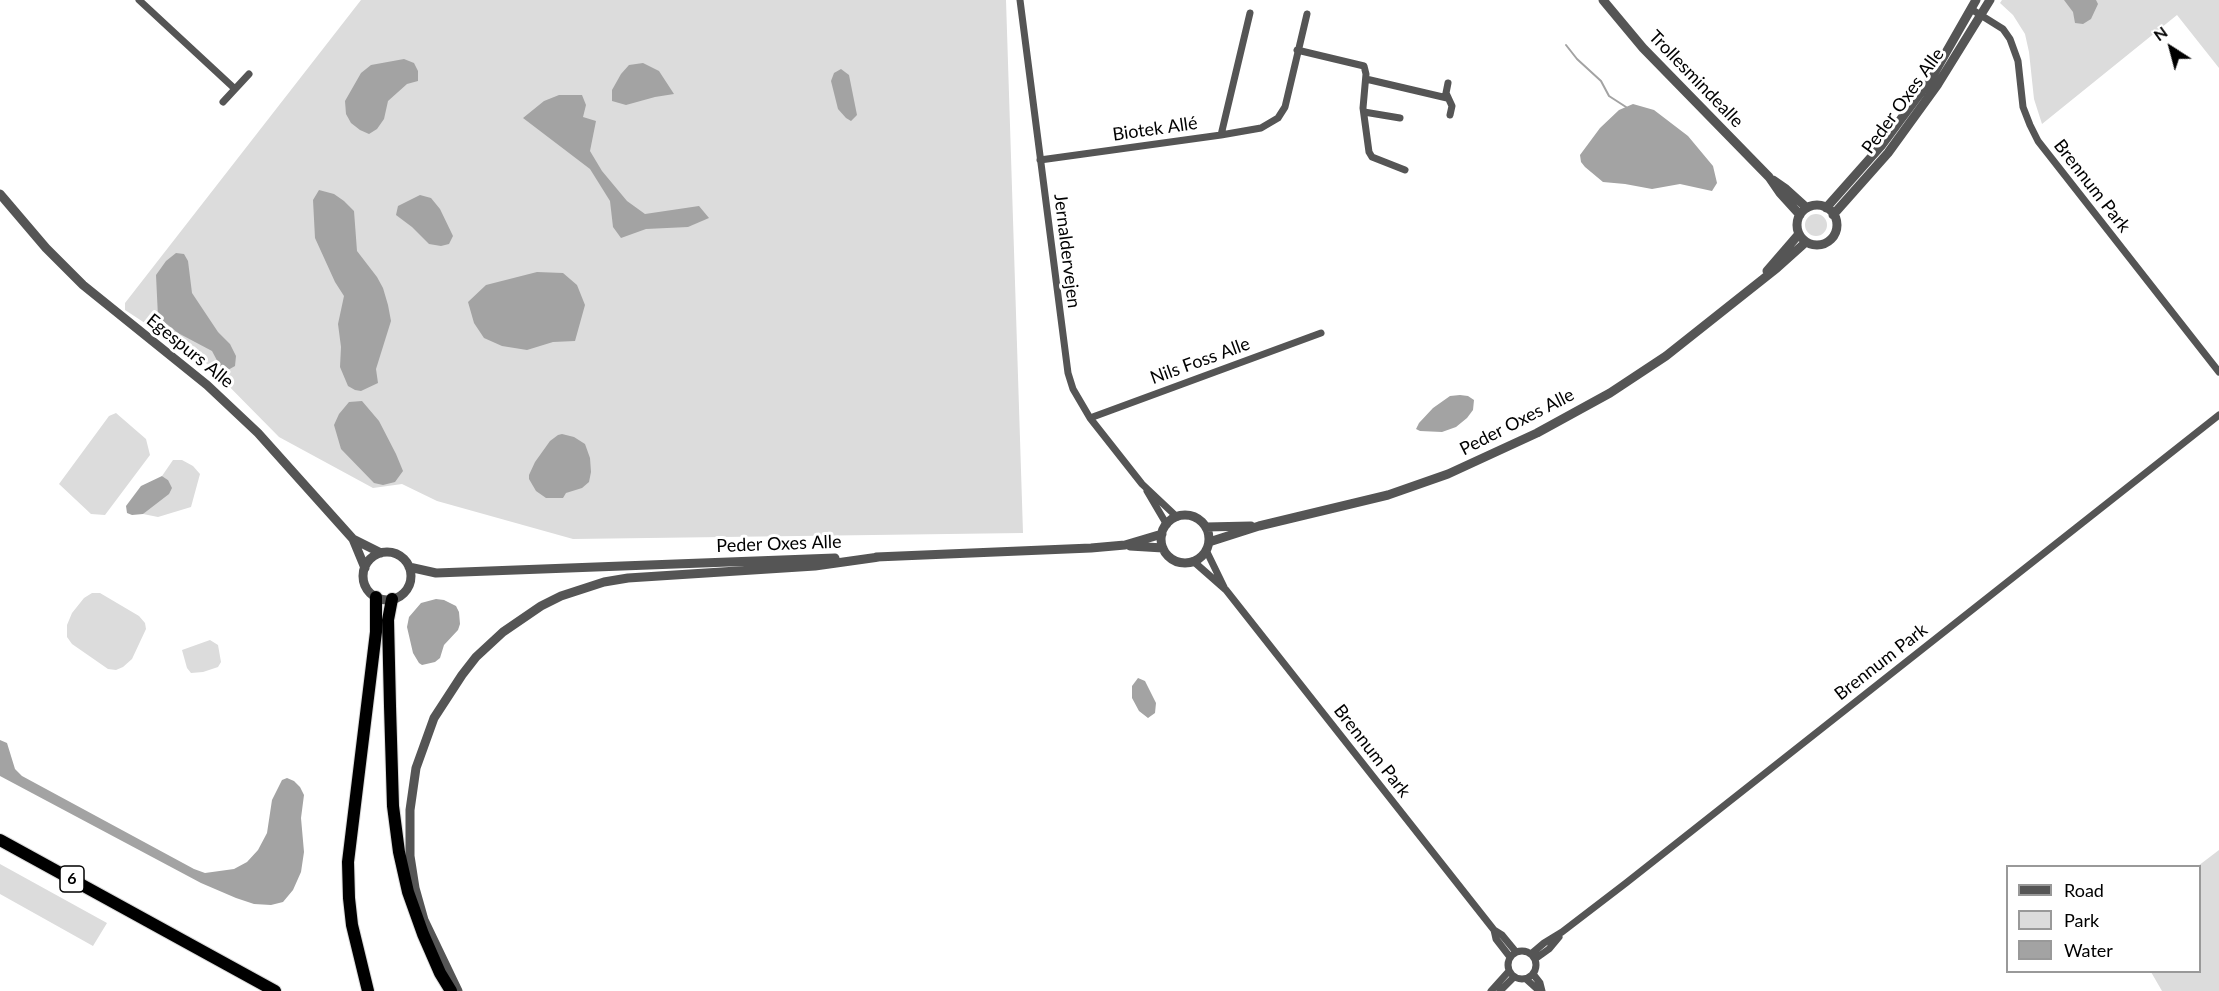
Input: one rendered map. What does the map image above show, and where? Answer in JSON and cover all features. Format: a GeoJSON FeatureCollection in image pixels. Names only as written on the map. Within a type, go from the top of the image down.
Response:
{"type":"FeatureCollection","features":[{"type":"Feature","properties":{"kind":"highway"},"geometry":{"type":"LineString","coordinates":[[368,991],[352,925],[348,862],[376,632],[376,597]]}},
{"type":"Feature","properties":{"kind":"highway"},"geometry":{"type":"LineString","coordinates":[[392,599],[388,620],[390,706],[393,806],[399,852],[408,892],[423,934],[440,973],[451,991]]}},
{"type":"Feature","properties":{"kind":"highway","name":"6"},"geometry":{"type":"LineString","coordinates":[[0,840],[274,991]]}},
{"type":"Feature","properties":{"kind":"street"},"geometry":{"type":"LineString","coordinates":[[139,0],[235,88]]}},
{"type":"Feature","properties":{"kind":"street","name":"Jernaldervejen"},"geometry":{"type":"LineString","coordinates":[[1020,0],[1068,373],[1073,389],[1090,418],[1142,484],[1167,525]]}},
{"type":"Feature","properties":{"kind":"street","name":"Trollesmindealle"},"geometry":{"type":"LineString","coordinates":[[1603,0],[1643,48],[1769,177],[1780,193],[1804,212]]}},
{"type":"Feature","properties":{"kind":"street","name":"Peder Oxes Alle"},"geometry":{"type":"LineString","coordinates":[[1830,211],[1888,153],[1938,84],[1990,0]]}},
{"type":"Feature","properties":{"kind":"street","name":"Peder Oxes Alle"},"geometry":{"type":"LineString","coordinates":[[1830,211],[1932,77],[1974,5]]}},
{"type":"Feature","properties":{"kind":"street","name":"Brennum Park"},"geometry":{"type":"LineString","coordinates":[[1974,5],[1982,15],[2003,29],[2015,48],[2024,106],[2038,141],[2219,372]]}},
{"type":"Feature","properties":{"kind":"street","name":"Biotek Allé"},"geometry":{"type":"LineString","coordinates":[[1040,160],[1221,135],[1250,13]]}},
{"type":"Feature","properties":{"kind":"street"},"geometry":{"type":"LineString","coordinates":[[1221,135],[1262,128],[1271,124],[1278,117],[1285,107],[1307,14]]}},
{"type":"Feature","properties":{"kind":"street"},"geometry":{"type":"LineString","coordinates":[[1297,50],[1362,65],[1366,79],[1363,98],[1369,152],[1372,157],[1405,170]]}},
{"type":"Feature","properties":{"kind":"street"},"geometry":{"type":"LineString","coordinates":[[223,102],[249,74]]}},
{"type":"Feature","properties":{"kind":"street"},"geometry":{"type":"LineString","coordinates":[[1366,79],[1448,98]]}},
{"type":"Feature","properties":{"kind":"street"},"geometry":{"type":"LineString","coordinates":[[1448,83],[1448,98],[1452,106],[1450,115]]}},
{"type":"Feature","properties":{"kind":"street"},"geometry":{"type":"LineString","coordinates":[[1364,112],[1400,118]]}},
{"type":"Feature","properties":{"kind":"street","name":"Egespurs Alle"},"geometry":{"type":"LineString","coordinates":[[0,194],[46,248],[83,285],[207,386],[249,424],[353,539],[365,568]]}},
{"type":"Feature","properties":{"kind":"street"},"geometry":{"type":"LineString","coordinates":[[1813,206],[1830,211],[1836,226],[1833,237],[1817,245],[1803,238],[1798,221],[1804,212],[1813,206]]}},
{"type":"Feature","properties":{"kind":"street","name":"Peder Oxes Alle"},"geometry":{"type":"LineString","coordinates":[[1207,546],[1259,526],[1388,495],[1448,474],[1507,448],[1610,393],[1666,356],[1758,282],[1803,238]]}},
{"type":"Feature","properties":{"kind":"street","name":"Nils Foss Alle"},"geometry":{"type":"LineString","coordinates":[[1090,418],[1321,333]]}},
{"type":"Feature","properties":{"kind":"street","name":"Brennum Park"},"geometry":{"type":"LineString","coordinates":[[1533,956],[1544,943],[1562,932],[2219,415]]}},
{"type":"Feature","properties":{"kind":"street","name":"Jernaldervejen"},"geometry":{"type":"LineString","coordinates":[[1142,484],[1177,517]]}},
{"type":"Feature","properties":{"kind":"street"},"geometry":{"type":"LineString","coordinates":[[1177,517],[1194,517],[1206,527],[1207,546],[1193,561],[1176,560],[1163,548],[1162,534],[1167,525],[1177,517]]}},
{"type":"Feature","properties":{"kind":"street","name":"Peder Oxes Alle"},"geometry":{"type":"LineString","coordinates":[[1206,527],[1259,526]]}},
{"type":"Feature","properties":{"kind":"street","name":"Peder Oxes Alle"},"geometry":{"type":"LineString","coordinates":[[1125,545],[1162,534]]}},
{"type":"Feature","properties":{"kind":"street","name":"Egespurs Alle"},"geometry":{"type":"LineString","coordinates":[[353,539],[381,553]]}},
{"type":"Feature","properties":{"kind":"street","name":"Peder Oxes Alle"},"geometry":{"type":"LineString","coordinates":[[409,567],[436,573],[879,557],[1125,545],[1163,548]]}},
{"type":"Feature","properties":{"kind":"street","name":"Brennum Park"},"geometry":{"type":"LineString","coordinates":[[1207,546],[1226,590]]}},
{"type":"Feature","properties":{"kind":"street"},"geometry":{"type":"LineString","coordinates":[[381,553],[398,555],[409,567],[411,581],[404,593],[392,599],[376,597],[365,584],[365,568],[369,561],[381,553]]}},
{"type":"Feature","properties":{"kind":"street"},"geometry":{"type":"LineString","coordinates":[[458,991],[424,920],[415,888],[410,856],[410,810],[416,768],[434,718],[476,657],[503,632],[541,606],[561,596],[604,582],[627,578],[815,566],[879,557]]}},
{"type":"Feature","properties":{"kind":"street","name":"Brennum Park"},"geometry":{"type":"LineString","coordinates":[[1193,561],[1226,590],[1494,930],[1502,935],[1513,955]]}},
{"type":"Feature","properties":{"kind":"street","name":"Peder Oxes Alle"},"geometry":{"type":"LineString","coordinates":[[411,581],[436,573]]}},
{"type":"Feature","properties":{"kind":"street"},"geometry":{"type":"LineString","coordinates":[[1500,991],[1511,974],[1513,955],[1525,951],[1533,956],[1536,967],[1533,974],[1526,979]]}},
{"type":"Feature","properties":{"kind":"street"},"geometry":{"type":"LineString","coordinates":[[1511,974],[1526,979],[1542,990]]}},
{"type":"Feature","properties":{"kind":"street"},"geometry":{"type":"LineString","coordinates":[[1491,991],[1511,974]]}},
{"type":"Feature","properties":{"kind":"street"},"geometry":{"type":"LineString","coordinates":[[1533,974],[1542,990]]}},
{"type":"Feature","properties":{"kind":"green space"},"geometry":{"type":"Polygon","coordinates":[[[361,0],[1006,0],[1023,533],[573,539],[437,501],[402,484],[373,488],[279,437],[206,363],[125,310],[125,303],[361,0]]]}},
{"type":"Feature","properties":{"kind":"green space"},"geometry":{"type":"Polygon","coordinates":[[[2002,0],[2219,0],[2219,68],[2177,15],[2042,124],[2034,99],[2025,34],[2013,15],[2000,3],[2002,0]]]}},
{"type":"Feature","properties":{"kind":"green space"},"geometry":{"type":"Polygon","coordinates":[[[1816,214],[1824,217],[1827,225],[1824,233],[1816,236],[1808,233],[1805,225],[1808,217],[1816,214]]]}},
{"type":"Feature","properties":{"kind":"green space"},"geometry":{"type":"Polygon","coordinates":[[[116,413],[146,439],[150,455],[105,515],[91,514],[59,484],[109,416],[116,413]]]}},
{"type":"Feature","properties":{"kind":"green space"},"geometry":{"type":"Polygon","coordinates":[[[173,460],[182,460],[193,466],[200,474],[191,507],[158,517],[143,514],[168,480],[162,476],[173,460]]]}},
{"type":"Feature","properties":{"kind":"green space"},"geometry":{"type":"Polygon","coordinates":[[[92,593],[100,593],[139,616],[145,623],[146,629],[132,659],[116,670],[108,669],[72,644],[67,637],[67,625],[72,613],[84,598],[92,593]]]}},
{"type":"Feature","properties":{"kind":"green space"},"geometry":{"type":"Polygon","coordinates":[[[210,640],[218,645],[221,662],[218,667],[191,673],[187,668],[182,650],[210,640]]]}},
{"type":"Feature","properties":{"kind":"green space"},"geometry":{"type":"Polygon","coordinates":[[[2219,850],[2219,991],[2162,991],[2152,973],[2201,973],[2199,865],[2219,850]]]}},
{"type":"Feature","properties":{"kind":"green space"},"geometry":{"type":"Polygon","coordinates":[[[0,864],[107,923],[93,946],[0,894],[0,864]]]}},
{"type":"Feature","properties":{"kind":"water"},"geometry":{"type":"Polygon","coordinates":[[[2064,0],[2096,0],[2098,4],[2091,19],[2083,24],[2075,23],[2073,12],[2064,0]]]}},
{"type":"Feature","properties":{"kind":"water"},"geometry":{"type":"Polygon","coordinates":[[[404,59],[414,63],[418,71],[418,81],[407,84],[388,101],[384,119],[377,129],[369,134],[360,130],[351,123],[346,114],[345,101],[361,73],[371,65],[404,59]]]}},
{"type":"Feature","properties":{"kind":"water"},"geometry":{"type":"Polygon","coordinates":[[[643,63],[659,71],[674,94],[626,105],[612,101],[612,90],[621,74],[629,65],[643,63]]]}},
{"type":"Feature","properties":{"kind":"water"},"geometry":{"type":"Polygon","coordinates":[[[841,69],[849,75],[857,115],[851,121],[838,109],[831,81],[834,73],[841,69]]]}},
{"type":"Feature","properties":{"kind":"water"},"geometry":{"type":"Polygon","coordinates":[[[559,95],[582,95],[586,105],[583,117],[596,121],[590,151],[602,171],[627,201],[645,214],[699,206],[709,218],[688,227],[646,229],[621,238],[613,227],[610,201],[590,169],[523,118],[544,101],[559,95]]]}},
{"type":"Feature","properties":{"kind":"water"},"geometry":{"type":"Polygon","coordinates":[[[1633,104],[1654,110],[1688,136],[1713,166],[1717,183],[1712,191],[1680,184],[1652,189],[1603,182],[1585,167],[1580,155],[1600,128],[1619,110],[1633,104]]]}},
{"type":"Feature","properties":{"kind":"water"},"geometry":{"type":"Polygon","coordinates":[[[319,190],[334,194],[354,211],[357,251],[377,277],[388,305],[391,321],[376,369],[378,383],[361,391],[348,386],[340,367],[341,347],[338,324],[344,296],[315,238],[313,200],[319,190]]]}},
{"type":"Feature","properties":{"kind":"water"},"geometry":{"type":"Polygon","coordinates":[[[420,195],[431,198],[440,209],[453,236],[449,244],[441,246],[429,244],[396,215],[398,206],[420,195]]]}},
{"type":"Feature","properties":{"kind":"water"},"geometry":{"type":"Polygon","coordinates":[[[176,253],[184,254],[188,261],[192,293],[218,332],[230,344],[236,356],[235,366],[228,370],[221,368],[212,351],[178,333],[158,317],[156,275],[166,261],[176,253]]]}},
{"type":"Feature","properties":{"kind":"water"},"geometry":{"type":"Polygon","coordinates":[[[537,272],[563,273],[577,285],[585,305],[575,341],[553,342],[527,350],[502,346],[484,338],[474,323],[468,302],[486,285],[537,272]]]}},
{"type":"Feature","properties":{"kind":"water"},"geometry":{"type":"Polygon","coordinates":[[[1460,395],[1474,400],[1473,410],[1456,427],[1442,432],[1416,429],[1433,408],[1450,396],[1460,395]]]}},
{"type":"Feature","properties":{"kind":"water"},"geometry":{"type":"Polygon","coordinates":[[[362,401],[379,421],[403,471],[395,482],[383,485],[374,483],[341,449],[334,425],[339,414],[349,402],[362,401]]]}},
{"type":"Feature","properties":{"kind":"water"},"geometry":{"type":"Polygon","coordinates":[[[562,434],[574,437],[585,444],[590,458],[589,482],[582,488],[566,493],[563,498],[546,498],[536,491],[529,475],[550,441],[562,434]]]}},
{"type":"Feature","properties":{"kind":"water"},"geometry":{"type":"Polygon","coordinates":[[[162,476],[168,480],[172,488],[169,494],[143,514],[127,513],[126,506],[141,486],[162,476]]]}},
{"type":"Feature","properties":{"kind":"water"},"geometry":{"type":"Polygon","coordinates":[[[436,599],[456,606],[460,624],[458,630],[444,645],[440,658],[435,662],[422,665],[413,653],[407,627],[409,617],[421,603],[436,599]]]}},
{"type":"Feature","properties":{"kind":"water"},"geometry":{"type":"Polygon","coordinates":[[[1138,678],[1145,681],[1156,703],[1155,713],[1148,718],[1139,711],[1132,698],[1132,686],[1138,678]]]}},
{"type":"Feature","properties":{"kind":"water"},"geometry":{"type":"Polygon","coordinates":[[[0,740],[7,743],[15,769],[22,776],[205,873],[234,869],[247,862],[258,850],[267,833],[272,800],[282,780],[287,778],[294,781],[304,795],[301,818],[304,852],[301,872],[293,890],[283,902],[271,905],[254,904],[201,883],[0,776],[0,740]]]}},
{"type":"Feature","properties":{"kind":"waterway"},"geometry":{"type":"LineString","coordinates":[[1566,45],[1577,59],[1601,81],[1609,96],[1626,107]]}}]}
